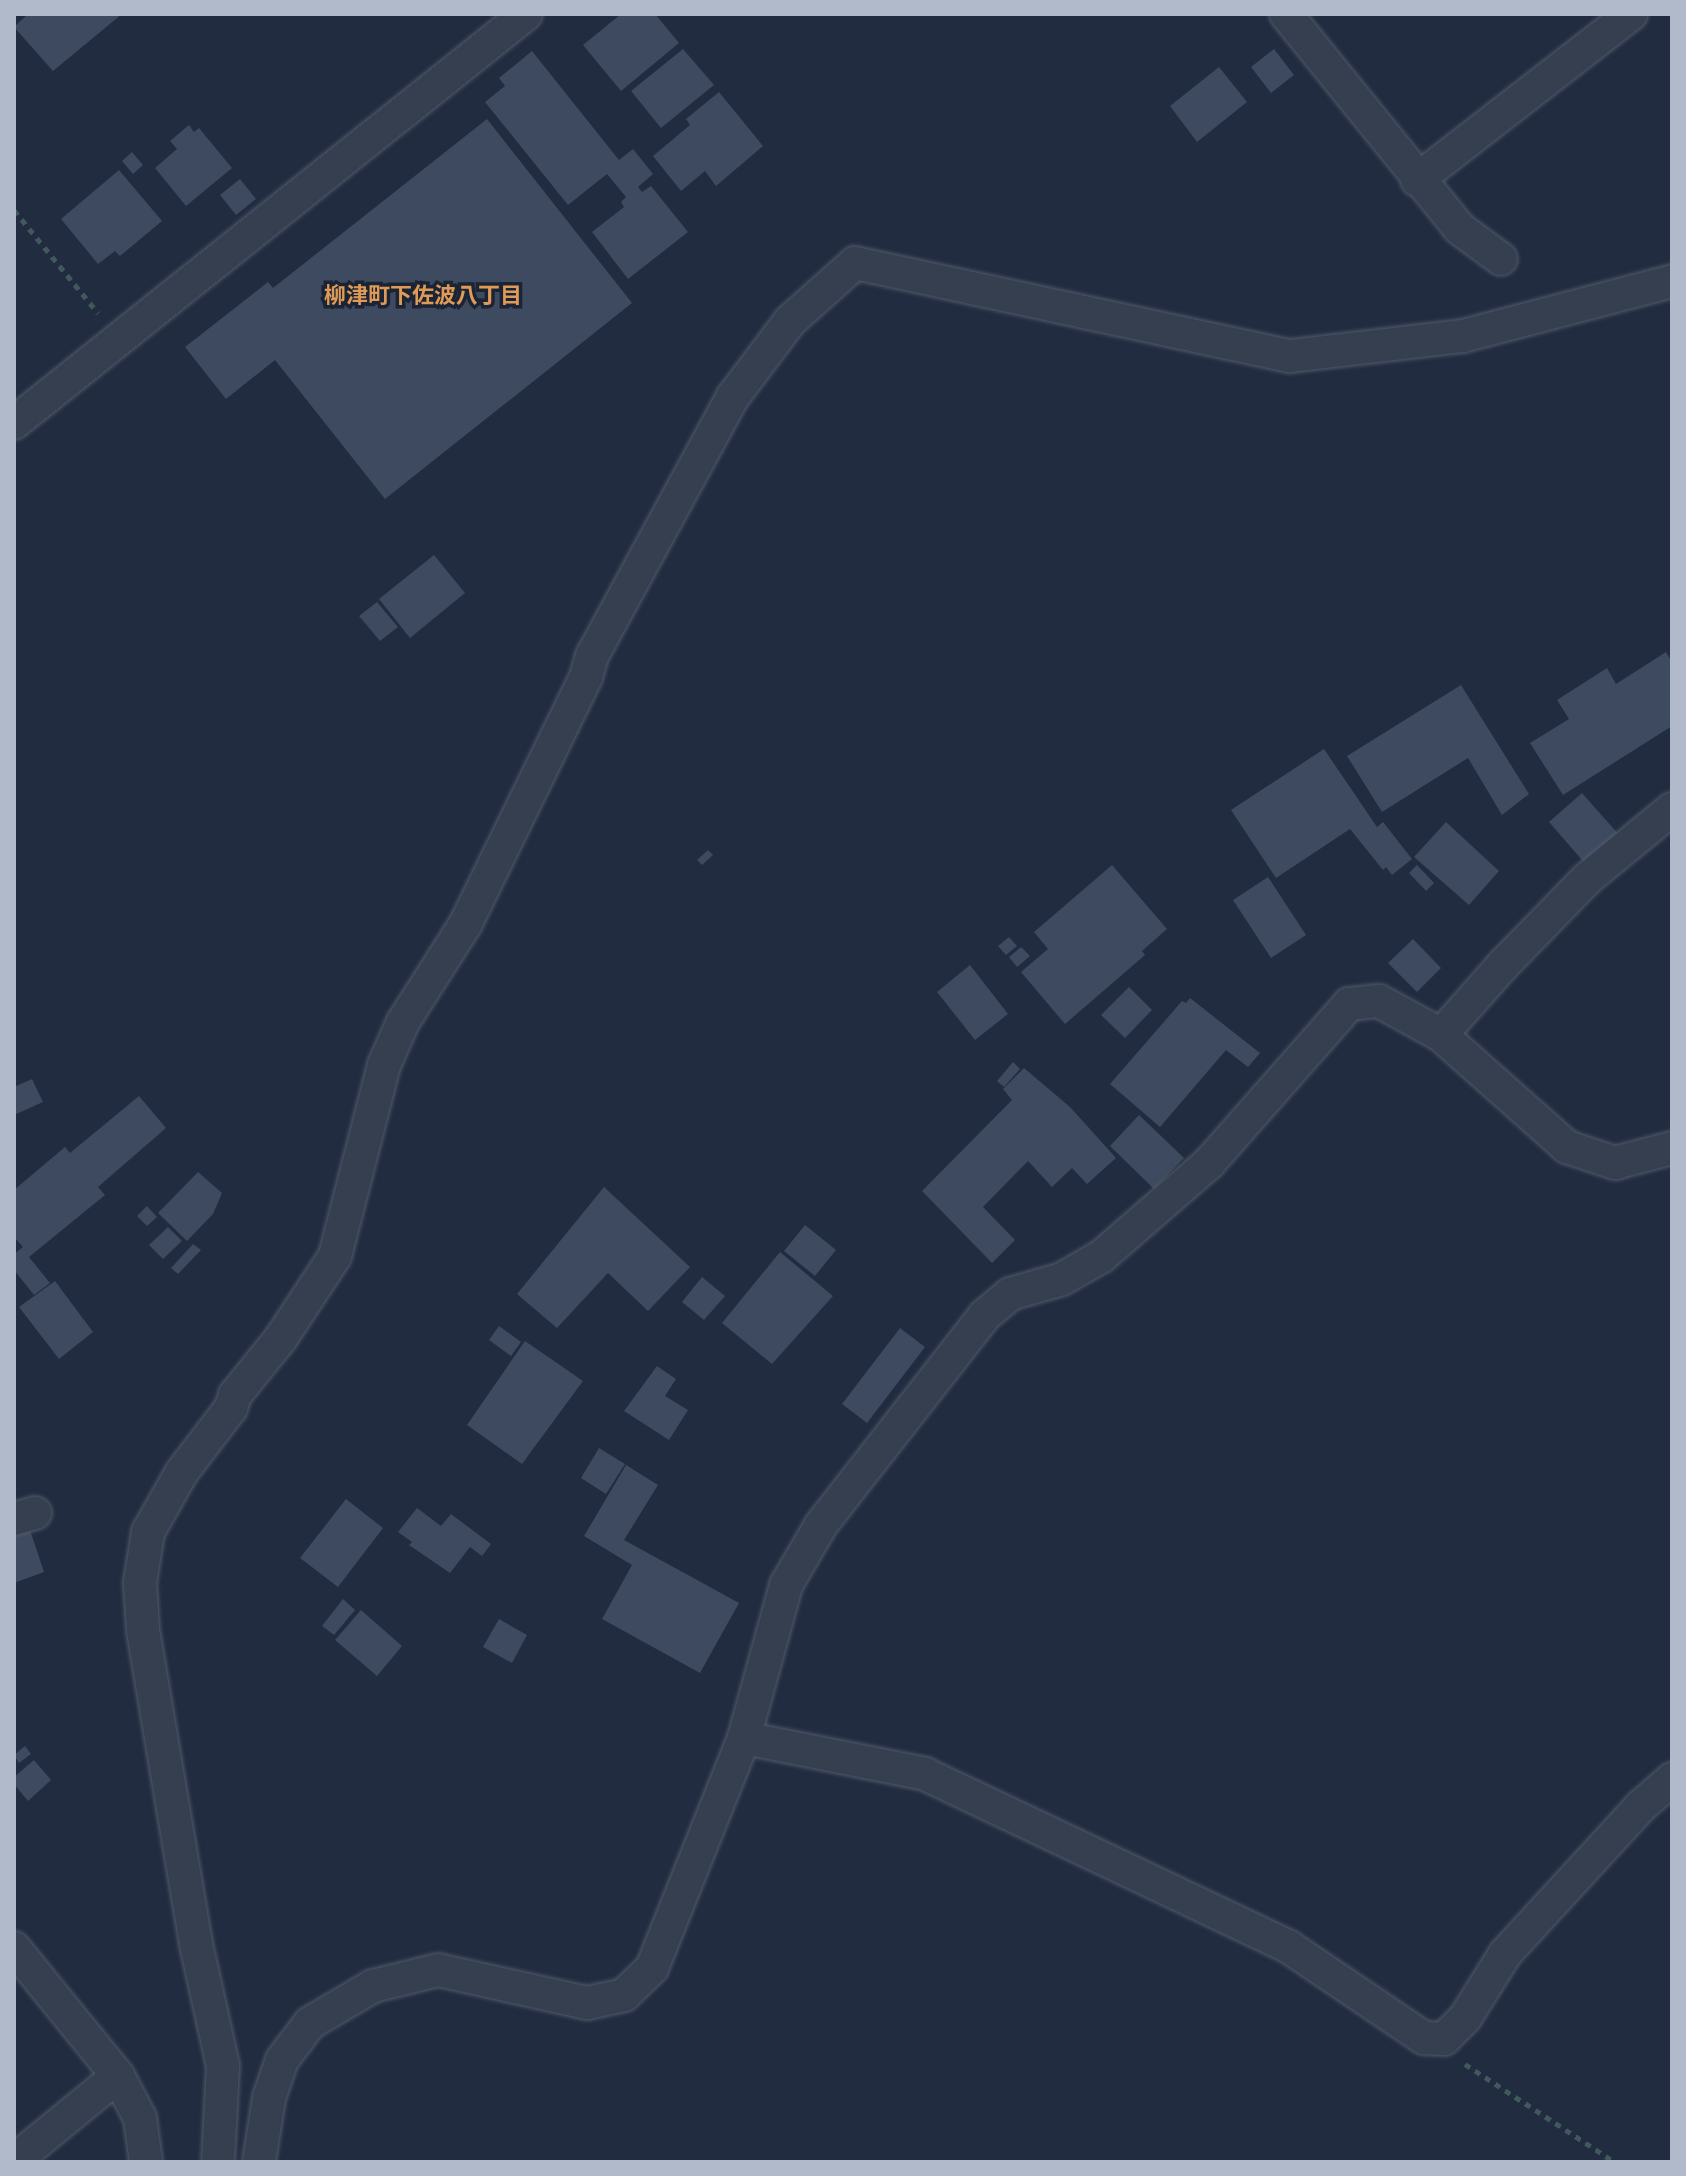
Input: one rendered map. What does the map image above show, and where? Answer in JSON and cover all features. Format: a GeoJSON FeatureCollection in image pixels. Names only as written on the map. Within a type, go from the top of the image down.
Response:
{"type":"FeatureCollection","features":[{"type":"Feature","properties":{"kind":"street"},"geometry":{"type":"LineString","coordinates":[[14,423],[526,14]]}},
{"type":"Feature","properties":{"kind":"street"},"geometry":{"type":"LineString","coordinates":[[1286,14],[1417,180],[1459,228],[1501,259]]}},
{"type":"Feature","properties":{"kind":"street"},"geometry":{"type":"LineString","coordinates":[[1417,180],[1631,14]]}},
{"type":"Feature","properties":{"kind":"street"},"geometry":{"type":"LineString","coordinates":[[218,2162],[223,2066],[196,1944],[143,1630],[140,1583],[148,1532],[182,1472],[231,1408],[235,1395],[281,1338],[335,1256],[384,1065],[403,1022],[466,923],[586,677],[592,656],[732,398],[790,321],[855,263],[1290,356],[1463,336],[1672,281]]}},
{"type":"Feature","properties":{"kind":"street"},"geometry":{"type":"LineString","coordinates":[[1441,1035],[1503,965],[1588,878],[1672,809]]}},
{"type":"Feature","properties":{"kind":"street"},"geometry":{"type":"LineString","coordinates":[[259,2162],[269,2098],[282,2060],[310,2023],[373,1986],[438,1970],[587,2003],[624,1995],[652,1968],[744,1738],[786,1585],[821,1525],[984,1316],[1010,1294],[1062,1279],[1102,1256],[1209,1163],[1349,1004],[1379,1001],[1441,1035],[1567,1147],[1615,1163],[1672,1148]]}},
{"type":"Feature","properties":{"kind":"street"},"geometry":{"type":"LineString","coordinates":[[744,1738],[925,1774],[1289,1947],[1424,2038],[1444,2039],[1465,2018],[1505,1954],[1640,1807],[1672,1779]]}},
{"type":"Feature","properties":{"kind":"street"},"geometry":{"type":"LineString","coordinates":[[14,1948],[118,2076],[140,2118],[146,2162]]}},
{"type":"Feature","properties":{"kind":"street"},"geometry":{"type":"LineString","coordinates":[[14,2161],[118,2076]]}},
{"type":"Feature","properties":{"kind":"path"},"geometry":{"type":"LineString","coordinates":[[14,210],[119,339]]}},
{"type":"Feature","properties":{"kind":"path"},"geometry":{"type":"LineString","coordinates":[[1444,2039],[1462,2062],[1615,2162]]}},
{"type":"Feature","properties":{"kind":"building"},"geometry":{"type":"Polygon","coordinates":[[[28,14],[122,14],[53,71],[14,27],[28,14]]]}},
{"type":"Feature","properties":{"kind":"building"},"geometry":{"type":"Polygon","coordinates":[[[621,14],[655,14],[679,43],[621,91],[583,45],[621,14]]]}},
{"type":"Feature","properties":{"kind":"building"},"geometry":{"type":"Polygon","coordinates":[[[683,49],[714,85],[661,128],[631,91],[683,49]]]}},
{"type":"Feature","properties":{"kind":"building"},"geometry":{"type":"Polygon","coordinates":[[[1274,49],[1294,75],[1271,93],[1251,67],[1274,49]]]}},
{"type":"Feature","properties":{"kind":"building"},"geometry":{"type":"Polygon","coordinates":[[[532,51],[619,160],[633,149],[653,174],[638,187],[642,192],[651,186],[688,232],[628,279],[592,232],[624,207],[621,202],[626,197],[607,174],[568,205],[485,102],[505,86],[499,78],[532,51]]]}},
{"type":"Feature","properties":{"kind":"building"},"geometry":{"type":"Polygon","coordinates":[[[1219,67],[1247,102],[1197,142],[1170,106],[1219,67]]]}},
{"type":"Feature","properties":{"kind":"building"},"geometry":{"type":"Polygon","coordinates":[[[719,92],[763,146],[716,186],[705,171],[681,191],[653,156],[690,125],[686,119],[719,92]]]}},
{"type":"Feature","properties":{"kind":"building"},"geometry":{"type":"Polygon","coordinates":[[[487,119],[632,303],[385,499],[275,360],[226,399],[185,347],[268,282],[273,288],[487,119]]]}},
{"type":"Feature","properties":{"kind":"building"},"geometry":{"type":"Polygon","coordinates":[[[189,125],[194,132],[199,128],[232,168],[186,206],[155,168],[177,149],[170,141],[189,125]]]}},
{"type":"Feature","properties":{"kind":"building"},"geometry":{"type":"Polygon","coordinates":[[[132,152],[143,165],[133,174],[122,161],[132,152]]]}},
{"type":"Feature","properties":{"kind":"building"},"geometry":{"type":"Polygon","coordinates":[[[119,170],[162,221],[120,256],[115,251],[98,264],[61,219],[119,170]]]}},
{"type":"Feature","properties":{"kind":"building"},"geometry":{"type":"Polygon","coordinates":[[[240,179],[256,199],[236,215],[220,195],[240,179]]]}},
{"type":"Feature","properties":{"kind":"building"},"geometry":{"type":"Polygon","coordinates":[[[434,555],[465,593],[410,638],[379,599],[434,555]]]}},
{"type":"Feature","properties":{"kind":"building"},"geometry":{"type":"Polygon","coordinates":[[[377,602],[398,627],[380,641],[359,616],[377,602]]]}},
{"type":"Feature","properties":{"kind":"building"},"geometry":{"type":"Polygon","coordinates":[[[1666,652],[1672,662],[1672,726],[1563,795],[1530,743],[1569,719],[1557,700],[1607,668],[1616,684],[1666,652]]]}},
{"type":"Feature","properties":{"kind":"building"},"geometry":{"type":"Polygon","coordinates":[[[1461,685],[1529,794],[1502,815],[1468,758],[1382,812],[1347,756],[1461,685]]]}},
{"type":"Feature","properties":{"kind":"building"},"geometry":{"type":"Polygon","coordinates":[[[1324,749],[1377,827],[1383,822],[1412,859],[1392,875],[1386,867],[1383,870],[1350,829],[1276,878],[1231,810],[1324,749]]]}},
{"type":"Feature","properties":{"kind":"building"},"geometry":{"type":"Polygon","coordinates":[[[1582,793],[1621,837],[1588,867],[1549,822],[1582,793]]]}},
{"type":"Feature","properties":{"kind":"building"},"geometry":{"type":"Polygon","coordinates":[[[1446,822],[1499,871],[1469,905],[1414,857],[1446,822]]]}},
{"type":"Feature","properties":{"kind":"building"},"geometry":{"type":"Polygon","coordinates":[[[708,850],[713,855],[702,865],[697,860],[708,850]]]}},
{"type":"Feature","properties":{"kind":"building"},"geometry":{"type":"Polygon","coordinates":[[[1112,865],[1167,929],[1142,951],[1145,955],[1065,1024],[1021,972],[1048,949],[1034,932],[1112,865]]]}},
{"type":"Feature","properties":{"kind":"building"},"geometry":{"type":"Polygon","coordinates":[[[1417,865],[1434,883],[1426,891],[1409,873],[1417,865]]]}},
{"type":"Feature","properties":{"kind":"building"},"geometry":{"type":"Polygon","coordinates":[[[1268,877],[1306,935],[1271,958],[1233,900],[1268,877]]]}},
{"type":"Feature","properties":{"kind":"building"},"geometry":{"type":"Polygon","coordinates":[[[1009,937],[1017,946],[1006,955],[998,946],[1009,937]]]}},
{"type":"Feature","properties":{"kind":"building"},"geometry":{"type":"Polygon","coordinates":[[[1413,939],[1441,968],[1417,992],[1388,963],[1413,939]]]}},
{"type":"Feature","properties":{"kind":"building"},"geometry":{"type":"Polygon","coordinates":[[[1021,947],[1030,956],[1017,967],[1009,957],[1021,947]]]}},
{"type":"Feature","properties":{"kind":"building"},"geometry":{"type":"Polygon","coordinates":[[[970,965],[1008,1014],[975,1040],[937,992],[970,965]]]}},
{"type":"Feature","properties":{"kind":"building"},"geometry":{"type":"Polygon","coordinates":[[[1129,987],[1152,1010],[1125,1038],[1101,1015],[1129,987]]]}},
{"type":"Feature","properties":{"kind":"building"},"geometry":{"type":"Polygon","coordinates":[[[1190,998],[1260,1053],[1248,1067],[1226,1050],[1160,1127],[1110,1084],[1182,1001],[1186,1003],[1190,998]]]}},
{"type":"Feature","properties":{"kind":"building"},"geometry":{"type":"Polygon","coordinates":[[[1013,1062],[1020,1069],[1004,1087],[997,1081],[1013,1062]]]}},
{"type":"Feature","properties":{"kind":"building"},"geometry":{"type":"Polygon","coordinates":[[[1024,1068],[1070,1107],[1116,1158],[1087,1184],[1072,1168],[1052,1187],[1028,1161],[983,1207],[1015,1240],[992,1263],[922,1191],[1012,1100],[1003,1089],[1024,1068]]]}},
{"type":"Feature","properties":{"kind":"building"},"geometry":{"type":"Polygon","coordinates":[[[32,1079],[43,1102],[14,1115],[14,1087],[32,1079]]]}},
{"type":"Feature","properties":{"kind":"building"},"geometry":{"type":"Polygon","coordinates":[[[139,1096],[166,1128],[98,1187],[105,1195],[29,1257],[50,1283],[34,1295],[14,1270],[14,1254],[23,1247],[14,1237],[14,1190],[65,1147],[70,1153],[139,1096]]]}},
{"type":"Feature","properties":{"kind":"building"},"geometry":{"type":"Polygon","coordinates":[[[1139,1115],[1184,1158],[1154,1189],[1110,1146],[1139,1115]]]}},
{"type":"Feature","properties":{"kind":"building"},"geometry":{"type":"Polygon","coordinates":[[[198,1172],[222,1193],[213,1214],[187,1241],[158,1213],[198,1172]]]}},
{"type":"Feature","properties":{"kind":"building"},"geometry":{"type":"Polygon","coordinates":[[[604,1187],[690,1267],[648,1311],[608,1273],[557,1328],[517,1294],[604,1187]]]}},
{"type":"Feature","properties":{"kind":"building"},"geometry":{"type":"Polygon","coordinates":[[[147,1206],[157,1217],[147,1226],[137,1216],[147,1206]]]}},
{"type":"Feature","properties":{"kind":"building"},"geometry":{"type":"Polygon","coordinates":[[[805,1225],[836,1250],[815,1276],[784,1251],[805,1225]]]}},
{"type":"Feature","properties":{"kind":"building"},"geometry":{"type":"Polygon","coordinates":[[[168,1227],[182,1241],[163,1259],[149,1245],[168,1227]]]}},
{"type":"Feature","properties":{"kind":"building"},"geometry":{"type":"Polygon","coordinates":[[[193,1244],[201,1250],[178,1274],[171,1268],[193,1244]]]}},
{"type":"Feature","properties":{"kind":"building"},"geometry":{"type":"Polygon","coordinates":[[[780,1252],[833,1296],[772,1364],[722,1323],[780,1252]]]}},
{"type":"Feature","properties":{"kind":"building"},"geometry":{"type":"Polygon","coordinates":[[[702,1277],[725,1296],[704,1320],[682,1302],[702,1277]]]}},
{"type":"Feature","properties":{"kind":"building"},"geometry":{"type":"Polygon","coordinates":[[[55,1281],[93,1332],[59,1359],[19,1307],[55,1281]]]}},
{"type":"Feature","properties":{"kind":"building"},"geometry":{"type":"Polygon","coordinates":[[[499,1326],[521,1342],[511,1356],[489,1340],[499,1326]]]}},
{"type":"Feature","properties":{"kind":"building"},"geometry":{"type":"Polygon","coordinates":[[[900,1328],[925,1347],[867,1423],[842,1404],[900,1328]]]}},
{"type":"Feature","properties":{"kind":"building"},"geometry":{"type":"Polygon","coordinates":[[[525,1341],[583,1381],[522,1464],[467,1425],[525,1341]]]}},
{"type":"Feature","properties":{"kind":"building"},"geometry":{"type":"Polygon","coordinates":[[[657,1366],[676,1379],[665,1396],[688,1410],[669,1440],[624,1411],[657,1366]]]}},
{"type":"Feature","properties":{"kind":"building"},"geometry":{"type":"Polygon","coordinates":[[[599,1448],[625,1464],[606,1494],[581,1478],[599,1448]]]}},
{"type":"Feature","properties":{"kind":"building"},"geometry":{"type":"Polygon","coordinates":[[[626,1465],[658,1485],[624,1540],[739,1603],[700,1673],[602,1619],[632,1565],[584,1536],[626,1465]]]}},
{"type":"Feature","properties":{"kind":"building"},"geometry":{"type":"Polygon","coordinates":[[[346,1499],[383,1528],[338,1587],[300,1558],[346,1499]]]}},
{"type":"Feature","properties":{"kind":"building"},"geometry":{"type":"Polygon","coordinates":[[[417,1508],[441,1526],[451,1514],[491,1544],[482,1556],[470,1547],[450,1573],[409,1545],[412,1542],[398,1532],[417,1508]]]}},
{"type":"Feature","properties":{"kind":"building"},"geometry":{"type":"Polygon","coordinates":[[[29,1527],[44,1572],[14,1583],[14,1532],[29,1527]]]}},
{"type":"Feature","properties":{"kind":"building"},"geometry":{"type":"Polygon","coordinates":[[[343,1599],[355,1610],[334,1635],[322,1626],[343,1599]]]}},
{"type":"Feature","properties":{"kind":"building"},"geometry":{"type":"Polygon","coordinates":[[[361,1610],[402,1646],[377,1676],[335,1640],[361,1610]]]}},
{"type":"Feature","properties":{"kind":"building"},"geometry":{"type":"Polygon","coordinates":[[[499,1619],[527,1635],[512,1663],[483,1647],[499,1619]]]}},
{"type":"Feature","properties":{"kind":"building"},"geometry":{"type":"Polygon","coordinates":[[[25,1746],[31,1754],[19,1763],[14,1755],[25,1746]]]}},
{"type":"Feature","properties":{"kind":"building"},"geometry":{"type":"Polygon","coordinates":[[[34,1760],[51,1780],[28,1801],[14,1784],[14,1777],[34,1760]]]}},
{"type":"Feature","properties":{"kind":"district","name":"柳津町下佐波八丁目"},"geometry":{"type":"Point","coordinates":[423,295]}}]}
